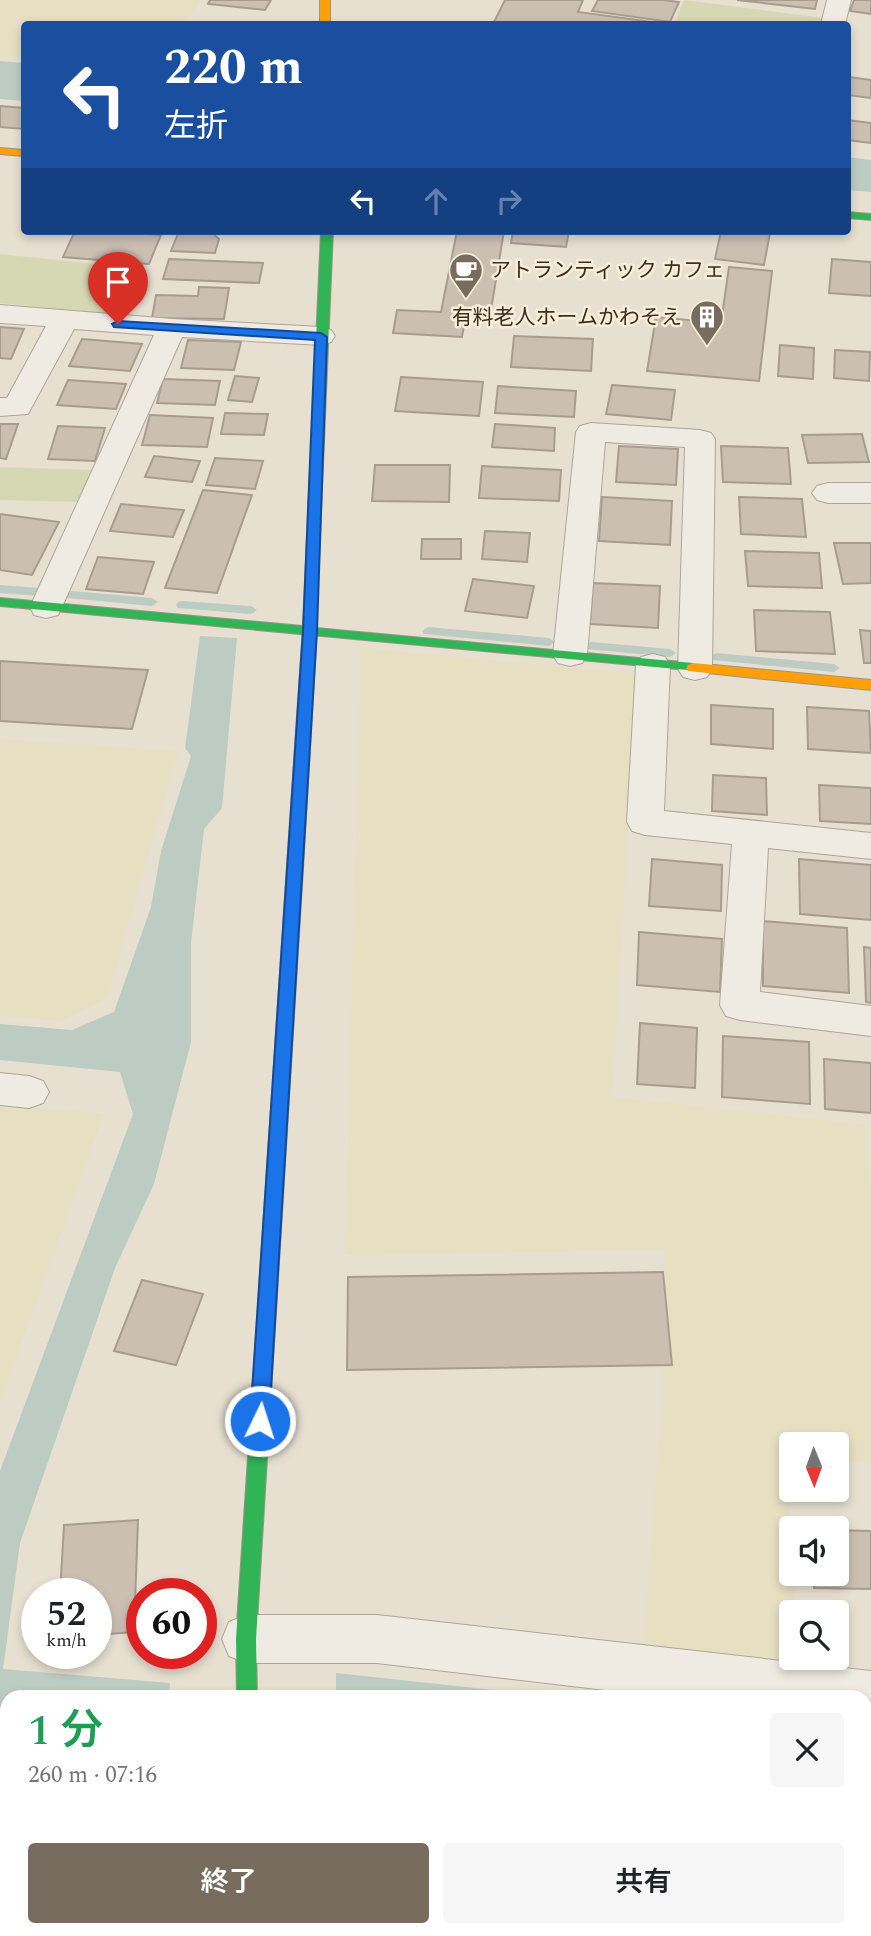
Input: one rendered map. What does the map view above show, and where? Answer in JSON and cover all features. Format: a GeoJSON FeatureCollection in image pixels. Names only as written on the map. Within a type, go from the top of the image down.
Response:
{"type":"FeatureCollection","features":[{"type":"Feature","properties":{"kind":"main road"},"geometry":{"type":"LineString","coordinates":[[325,0],[325,21]]}},
{"type":"Feature","properties":{"kind":"main road"},"geometry":{"type":"LineString","coordinates":[[0,151],[21,153]]}},
{"type":"Feature","properties":{"kind":"main road"},"geometry":{"type":"LineString","coordinates":[[851,215],[871,217]]}},
{"type":"Feature","properties":{"kind":"main road"},"geometry":{"type":"LineString","coordinates":[[247,1690],[246,1639],[310,631],[327,235]]}},
{"type":"Feature","properties":{"kind":"main road"},"geometry":{"type":"LineString","coordinates":[[0,602],[871,685]]}},
{"type":"Feature","properties":{"kind":"street"},"geometry":{"type":"LineString","coordinates":[[834,21],[839,0]]}},
{"type":"Feature","properties":{"kind":"street"},"geometry":{"type":"LineString","coordinates":[[0,314],[321,337]]}},
{"type":"Feature","properties":{"kind":"street"},"geometry":{"type":"LineString","coordinates":[[0,407],[17,408],[64,320]]}},
{"type":"Feature","properties":{"kind":"street"},"geometry":{"type":"LineString","coordinates":[[46,607],[172,328]]}},
{"type":"Feature","properties":{"kind":"street"},"geometry":{"type":"LineString","coordinates":[[570,655],[592,432],[700,439],[695,668]]}},
{"type":"Feature","properties":{"kind":"street"},"geometry":{"type":"LineString","coordinates":[[828,493],[871,493]]}},
{"type":"Feature","properties":{"kind":"street"},"geometry":{"type":"LineString","coordinates":[[653,665],[645,822],[871,846]]}},
{"type":"Feature","properties":{"kind":"street"},"geometry":{"type":"LineString","coordinates":[[751,833],[740,1005],[871,1021]]}},
{"type":"Feature","properties":{"kind":"street"},"geometry":{"type":"LineString","coordinates":[[246,1639],[377,1639],[819,1690]]}},
{"type":"Feature","properties":{"kind":"shaded area"},"geometry":{"type":"Polygon","coordinates":[[[0,0],[200,0],[186,21],[21,21],[21,58],[0,56],[0,0]]]}},
{"type":"Feature","properties":{"kind":"shaded area"},"geometry":{"type":"Polygon","coordinates":[[[0,61],[21,63],[21,101],[0,99],[0,61]]]}},
{"type":"Feature","properties":{"kind":"shaded area"},"geometry":{"type":"Polygon","coordinates":[[[851,158],[871,160],[871,192],[851,190],[851,158]]]}},
{"type":"Feature","properties":{"kind":"shaded area"},"geometry":{"type":"Polygon","coordinates":[[[200,636],[237,638],[222,808],[204,829],[191,943],[191,1042],[154,1184],[115,1268],[20,1543],[3,1669],[170,1683],[170,1690],[0,1690],[0,1471],[133,1114],[120,1072],[0,1060],[0,1024],[72,1030],[114,1012],[151,907],[161,851],[191,756],[185,748],[200,636]]]}},
{"type":"Feature","properties":{"kind":"shaded area"},"geometry":{"type":"Polygon","coordinates":[[[361,648],[637,674],[612,1097],[865,1125],[871,1191],[871,1462],[849,1461],[849,1432],[779,1432],[779,1502],[788,1502],[789,1516],[779,1516],[779,1586],[793,1586],[794,1600],[779,1600],[779,1662],[643,1645],[663,1396],[665,1250],[345,1255],[361,648]]]}},
{"type":"Feature","properties":{"kind":"shaded area"},"geometry":{"type":"Polygon","coordinates":[[[0,739],[178,751],[107,998],[62,1021],[0,1016],[0,739]]]}},
{"type":"Feature","properties":{"kind":"shaded area"},"geometry":{"type":"Polygon","coordinates":[[[0,1104],[104,1114],[0,1403],[0,1104]]]}},
{"type":"Feature","properties":{"kind":"shaded area"},"geometry":{"type":"Polygon","coordinates":[[[336,1673],[494,1690],[336,1690],[336,1673]]]}},
{"type":"Feature","properties":{"kind":"green space"},"geometry":{"type":"Polygon","coordinates":[[[684,0],[823,18],[822,21],[675,21],[684,0]]]}},
{"type":"Feature","properties":{"kind":"green space"},"geometry":{"type":"Polygon","coordinates":[[[0,254],[144,269],[121,315],[0,303],[0,254]]]}},
{"type":"Feature","properties":{"kind":"green space"},"geometry":{"type":"Polygon","coordinates":[[[0,467],[95,470],[78,502],[0,500],[0,467]]]}},
{"type":"Feature","properties":{"kind":"building"},"geometry":{"type":"Polygon","coordinates":[[[210,0],[271,0],[265,10],[208,4],[210,0]]]}},
{"type":"Feature","properties":{"kind":"building"},"geometry":{"type":"Polygon","coordinates":[[[505,0],[583,0],[578,12],[645,21],[494,21],[505,0]]]}},
{"type":"Feature","properties":{"kind":"building"},"geometry":{"type":"Polygon","coordinates":[[[598,0],[679,2],[670,21],[592,11],[598,0]]]}},
{"type":"Feature","properties":{"kind":"building"},"geometry":{"type":"Polygon","coordinates":[[[737,0],[817,0],[815,9],[737,0]]]}},
{"type":"Feature","properties":{"kind":"building"},"geometry":{"type":"Polygon","coordinates":[[[854,0],[871,0],[871,14],[850,11],[854,0]]]}},
{"type":"Feature","properties":{"kind":"building"},"geometry":{"type":"Polygon","coordinates":[[[851,77],[871,80],[871,98],[851,96],[851,77]]]}},
{"type":"Feature","properties":{"kind":"building"},"geometry":{"type":"Polygon","coordinates":[[[0,106],[21,108],[21,129],[0,127],[0,106]]]}},
{"type":"Feature","properties":{"kind":"building"},"geometry":{"type":"Polygon","coordinates":[[[851,120],[871,123],[871,143],[851,140],[851,120]]]}},
{"type":"Feature","properties":{"kind":"building"},"geometry":{"type":"Polygon","coordinates":[[[73,235],[161,235],[149,264],[63,257],[73,235]]]}},
{"type":"Feature","properties":{"kind":"building"},"geometry":{"type":"Polygon","coordinates":[[[177,235],[214,235],[219,239],[215,253],[171,251],[177,235]]]}},
{"type":"Feature","properties":{"kind":"building"},"geometry":{"type":"Polygon","coordinates":[[[456,235],[503,235],[490,316],[466,315],[462,337],[393,333],[397,310],[441,312],[456,235]]]}},
{"type":"Feature","properties":{"kind":"building"},"geometry":{"type":"Polygon","coordinates":[[[512,235],[568,235],[566,247],[511,243],[512,235]]]}},
{"type":"Feature","properties":{"kind":"building"},"geometry":{"type":"Polygon","coordinates":[[[720,235],[770,235],[764,265],[715,259],[720,235]]]}},
{"type":"Feature","properties":{"kind":"building"},"geometry":{"type":"Polygon","coordinates":[[[169,259],[263,263],[259,283],[163,279],[169,259]]]}},
{"type":"Feature","properties":{"kind":"building"},"geometry":{"type":"Polygon","coordinates":[[[832,259],[871,262],[871,296],[829,293],[832,259]]]}},
{"type":"Feature","properties":{"kind":"building","name":"有料老人ホームかわそえ"},"geometry":{"type":"Polygon","coordinates":[[[729,267],[772,271],[759,381],[647,371],[656,317],[721,323],[729,267]]]}},
{"type":"Feature","properties":{"kind":"building"},"geometry":{"type":"Polygon","coordinates":[[[199,287],[229,288],[224,319],[152,318],[156,295],[198,296],[199,287]]]}},
{"type":"Feature","properties":{"kind":"building"},"geometry":{"type":"Polygon","coordinates":[[[0,327],[24,329],[11,359],[0,358],[0,327]]]}},
{"type":"Feature","properties":{"kind":"building"},"geometry":{"type":"Polygon","coordinates":[[[514,336],[593,339],[591,371],[511,367],[514,336]]]}},
{"type":"Feature","properties":{"kind":"building"},"geometry":{"type":"Polygon","coordinates":[[[82,339],[142,344],[130,371],[69,366],[82,339]]]}},
{"type":"Feature","properties":{"kind":"building"},"geometry":{"type":"Polygon","coordinates":[[[188,340],[241,342],[234,370],[181,368],[188,340]]]}},
{"type":"Feature","properties":{"kind":"building"},"geometry":{"type":"Polygon","coordinates":[[[780,345],[814,348],[813,379],[778,376],[780,345]]]}},
{"type":"Feature","properties":{"kind":"building"},"geometry":{"type":"Polygon","coordinates":[[[835,350],[870,352],[869,381],[834,378],[835,350]]]}},
{"type":"Feature","properties":{"kind":"building"},"geometry":{"type":"Polygon","coordinates":[[[235,376],[259,378],[252,402],[228,400],[235,376]]]}},
{"type":"Feature","properties":{"kind":"building"},"geometry":{"type":"Polygon","coordinates":[[[401,377],[483,382],[479,416],[395,411],[401,377]]]}},
{"type":"Feature","properties":{"kind":"building"},"geometry":{"type":"Polygon","coordinates":[[[163,379],[220,381],[215,405],[157,403],[163,379]]]}},
{"type":"Feature","properties":{"kind":"building"},"geometry":{"type":"Polygon","coordinates":[[[68,380],[126,384],[116,409],[57,405],[68,380]]]}},
{"type":"Feature","properties":{"kind":"building"},"geometry":{"type":"Polygon","coordinates":[[[612,385],[675,390],[671,420],[606,414],[612,385]]]}},
{"type":"Feature","properties":{"kind":"building"},"geometry":{"type":"Polygon","coordinates":[[[498,386],[576,391],[574,417],[495,413],[498,386]]]}},
{"type":"Feature","properties":{"kind":"building"},"geometry":{"type":"Polygon","coordinates":[[[225,413],[268,414],[264,435],[221,434],[225,413]]]}},
{"type":"Feature","properties":{"kind":"building"},"geometry":{"type":"Polygon","coordinates":[[[150,415],[213,418],[207,447],[142,445],[150,415]]]}},
{"type":"Feature","properties":{"kind":"building"},"geometry":{"type":"Polygon","coordinates":[[[0,424],[18,424],[6,459],[0,458],[0,424]]]}},
{"type":"Feature","properties":{"kind":"building"},"geometry":{"type":"Polygon","coordinates":[[[495,424],[555,428],[554,451],[492,447],[495,424]]]}},
{"type":"Feature","properties":{"kind":"building"},"geometry":{"type":"Polygon","coordinates":[[[58,426],[105,428],[95,461],[48,459],[58,426]]]}},
{"type":"Feature","properties":{"kind":"building"},"geometry":{"type":"Polygon","coordinates":[[[862,434],[869,462],[808,463],[802,435],[862,434]]]}},
{"type":"Feature","properties":{"kind":"building"},"geometry":{"type":"Polygon","coordinates":[[[619,446],[678,449],[676,485],[616,482],[619,446]]]}},
{"type":"Feature","properties":{"kind":"building"},"geometry":{"type":"Polygon","coordinates":[[[721,446],[788,448],[791,484],[723,482],[721,446]]]}},
{"type":"Feature","properties":{"kind":"building"},"geometry":{"type":"Polygon","coordinates":[[[154,456],[200,461],[192,482],[145,477],[154,456]]]}},
{"type":"Feature","properties":{"kind":"building"},"geometry":{"type":"Polygon","coordinates":[[[215,458],[263,461],[255,489],[206,485],[215,458]]]}},
{"type":"Feature","properties":{"kind":"building"},"geometry":{"type":"Polygon","coordinates":[[[375,465],[450,465],[449,502],[372,501],[375,465]]]}},
{"type":"Feature","properties":{"kind":"building"},"geometry":{"type":"Polygon","coordinates":[[[482,466],[561,470],[559,501],[479,498],[482,466]]]}},
{"type":"Feature","properties":{"kind":"building"},"geometry":{"type":"Polygon","coordinates":[[[203,490],[252,495],[217,593],[165,588],[203,490]]]}},
{"type":"Feature","properties":{"kind":"building"},"geometry":{"type":"Polygon","coordinates":[[[602,497],[672,501],[670,545],[599,541],[602,497]]]}},
{"type":"Feature","properties":{"kind":"building"},"geometry":{"type":"Polygon","coordinates":[[[739,497],[802,499],[806,537],[741,534],[739,497]]]}},
{"type":"Feature","properties":{"kind":"building"},"geometry":{"type":"Polygon","coordinates":[[[121,504],[184,510],[173,537],[110,531],[121,504]]]}},
{"type":"Feature","properties":{"kind":"building"},"geometry":{"type":"Polygon","coordinates":[[[0,514],[59,522],[32,575],[0,570],[0,514]]]}},
{"type":"Feature","properties":{"kind":"building"},"geometry":{"type":"Polygon","coordinates":[[[485,531],[530,533],[527,562],[482,559],[485,531]]]}},
{"type":"Feature","properties":{"kind":"building"},"geometry":{"type":"Polygon","coordinates":[[[422,539],[461,539],[461,559],[421,559],[422,539]]]}},
{"type":"Feature","properties":{"kind":"building"},"geometry":{"type":"Polygon","coordinates":[[[834,543],[871,543],[871,583],[843,584],[834,543]]]}},
{"type":"Feature","properties":{"kind":"building"},"geometry":{"type":"Polygon","coordinates":[[[745,551],[819,553],[822,588],[748,586],[745,551]]]}},
{"type":"Feature","properties":{"kind":"building"},"geometry":{"type":"Polygon","coordinates":[[[98,557],[154,562],[143,594],[86,589],[98,557]]]}},
{"type":"Feature","properties":{"kind":"building"},"geometry":{"type":"Polygon","coordinates":[[[473,579],[534,586],[527,618],[465,611],[473,579]]]}},
{"type":"Feature","properties":{"kind":"building"},"geometry":{"type":"Polygon","coordinates":[[[593,583],[660,586],[658,628],[590,624],[593,583]]]}},
{"type":"Feature","properties":{"kind":"building"},"geometry":{"type":"Polygon","coordinates":[[[754,610],[830,612],[835,654],[756,651],[754,610]]]}},
{"type":"Feature","properties":{"kind":"building"},"geometry":{"type":"Polygon","coordinates":[[[860,630],[871,631],[871,663],[864,663],[860,630]]]}},
{"type":"Feature","properties":{"kind":"building"},"geometry":{"type":"Polygon","coordinates":[[[0,661],[148,670],[132,729],[0,721],[0,661]]]}},
{"type":"Feature","properties":{"kind":"building"},"geometry":{"type":"Polygon","coordinates":[[[711,705],[773,709],[773,749],[711,744],[711,705]]]}},
{"type":"Feature","properties":{"kind":"building"},"geometry":{"type":"Polygon","coordinates":[[[807,707],[869,711],[871,753],[808,749],[807,707]]]}},
{"type":"Feature","properties":{"kind":"building"},"geometry":{"type":"Polygon","coordinates":[[[713,775],[766,778],[767,815],[712,811],[713,775]]]}},
{"type":"Feature","properties":{"kind":"building"},"geometry":{"type":"Polygon","coordinates":[[[819,785],[871,788],[871,824],[820,821],[819,785]]]}},
{"type":"Feature","properties":{"kind":"building"},"geometry":{"type":"Polygon","coordinates":[[[652,859],[722,865],[721,911],[649,906],[652,859]]]}},
{"type":"Feature","properties":{"kind":"building"},"geometry":{"type":"Polygon","coordinates":[[[799,859],[871,865],[871,920],[800,914],[799,859]]]}},
{"type":"Feature","properties":{"kind":"building"},"geometry":{"type":"Polygon","coordinates":[[[763,921],[847,928],[849,993],[763,986],[763,921]]]}},
{"type":"Feature","properties":{"kind":"building"},"geometry":{"type":"Polygon","coordinates":[[[639,932],[722,939],[720,992],[637,985],[639,932]]]}},
{"type":"Feature","properties":{"kind":"building"},"geometry":{"type":"Polygon","coordinates":[[[864,947],[871,948],[871,1003],[866,1002],[864,947]]]}},
{"type":"Feature","properties":{"kind":"building"},"geometry":{"type":"Polygon","coordinates":[[[640,1023],[697,1028],[695,1088],[637,1084],[640,1023]]]}},
{"type":"Feature","properties":{"kind":"building"},"geometry":{"type":"Polygon","coordinates":[[[723,1036],[809,1042],[810,1104],[722,1097],[723,1036]]]}},
{"type":"Feature","properties":{"kind":"building"},"geometry":{"type":"Polygon","coordinates":[[[824,1059],[871,1063],[871,1113],[825,1109],[824,1059]]]}},
{"type":"Feature","properties":{"kind":"building"},"geometry":{"type":"Polygon","coordinates":[[[663,1272],[672,1365],[347,1370],[348,1277],[663,1272]]]}},
{"type":"Feature","properties":{"kind":"building"},"geometry":{"type":"Polygon","coordinates":[[[142,1280],[203,1294],[176,1365],[114,1351],[142,1280]]]}},
{"type":"Feature","properties":{"kind":"building"},"geometry":{"type":"Polygon","coordinates":[[[138,1520],[136,1578],[126,1578],[126,1633],[112,1634],[112,1578],[61,1578],[64,1525],[138,1520]]]}},
{"type":"Feature","properties":{"kind":"building"},"geometry":{"type":"Polygon","coordinates":[[[849,1530],[871,1531],[871,1589],[814,1588],[849,1586],[849,1530]]]}},
{"type":"Feature","properties":{"kind":"waterway"},"geometry":{"type":"LineString","coordinates":[[0,589],[39,592]]}},
{"type":"Feature","properties":{"kind":"waterway"},"geometry":{"type":"LineString","coordinates":[[71,595],[152,602]]}},
{"type":"Feature","properties":{"kind":"waterway"},"geometry":{"type":"LineString","coordinates":[[182,605],[251,610]]}},
{"type":"Feature","properties":{"kind":"waterway"},"geometry":{"type":"LineString","coordinates":[[428,631],[549,642]]}},
{"type":"Feature","properties":{"kind":"waterway"},"geometry":{"type":"LineString","coordinates":[[591,646],[670,653]]}},
{"type":"Feature","properties":{"kind":"waterway"},"geometry":{"type":"LineString","coordinates":[[716,657],[834,668]]}},
{"type":"Feature","properties":{"kind":"traffic: fast"},"geometry":{"type":"LineString","coordinates":[[851,215],[871,217]]}},
{"type":"Feature","properties":{"kind":"traffic: fast"},"geometry":{"type":"LineString","coordinates":[[310,627],[327,235]]}},
{"type":"Feature","properties":{"kind":"traffic: fast"},"geometry":{"type":"LineString","coordinates":[[0,602],[693,668]]}},
{"type":"Feature","properties":{"kind":"traffic: fast"},"geometry":{"type":"LineString","coordinates":[[247,1690],[246,1639],[296,851]]}},
{"type":"Feature","properties":{"kind":"traffic: slow"},"geometry":{"type":"LineString","coordinates":[[325,0],[325,21]]}},
{"type":"Feature","properties":{"kind":"traffic: slow"},"geometry":{"type":"LineString","coordinates":[[0,151],[21,153]]}},
{"type":"Feature","properties":{"kind":"traffic: slow"},"geometry":{"type":"LineString","coordinates":[[296,851],[310,627]]}},
{"type":"Feature","properties":{"kind":"traffic: slow"},"geometry":{"type":"LineString","coordinates":[[693,668],[871,685]]}},
{"type":"Feature","properties":{"kind":"place","name":"アトランティック カフェ"},"geometry":{"type":"Point","coordinates":[466,300]}},
{"type":"Feature","properties":{"kind":"place","name":"有料老人ホームかわそえ"},"geometry":{"type":"Point","coordinates":[707,347]}},
{"type":"Feature","properties":{"kind":"route"},"geometry":{"type":"LineString","coordinates":[[118,324],[321,337],[310,631],[260,1421]]}}]}
